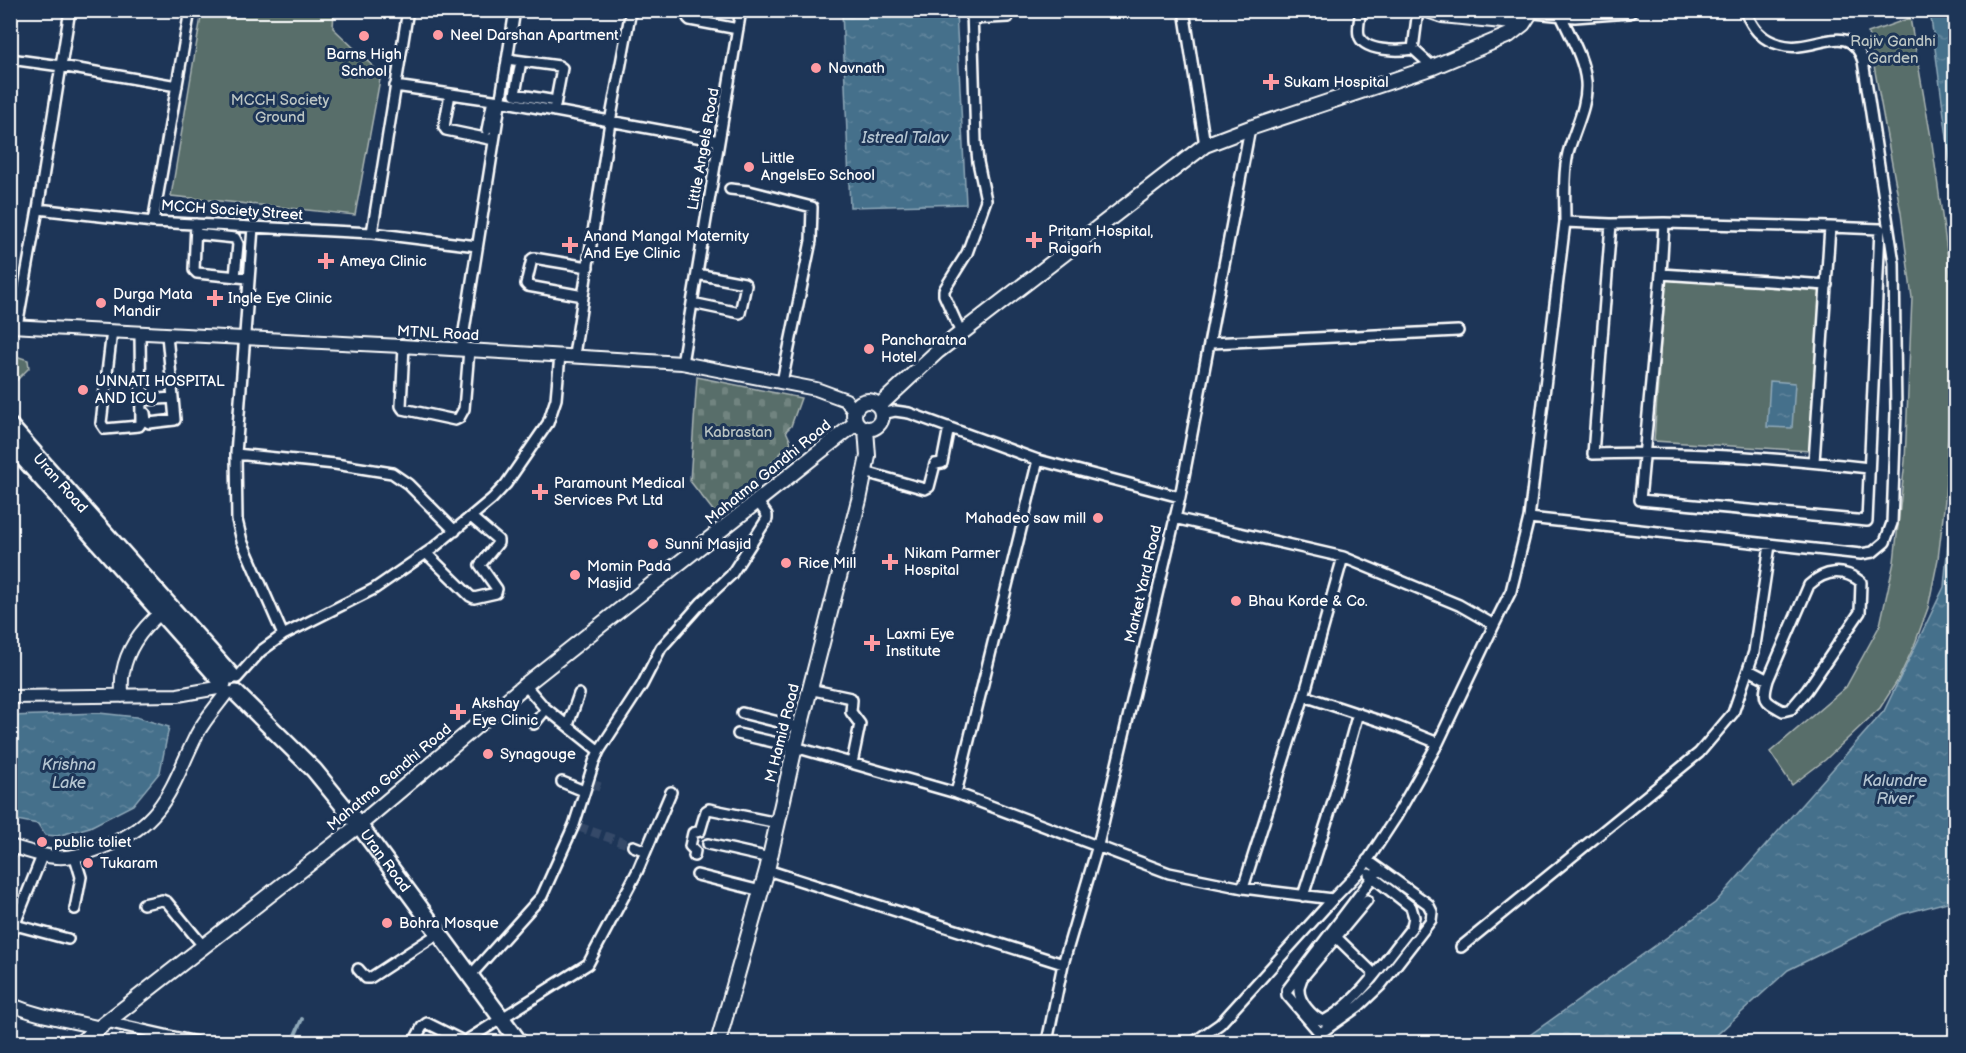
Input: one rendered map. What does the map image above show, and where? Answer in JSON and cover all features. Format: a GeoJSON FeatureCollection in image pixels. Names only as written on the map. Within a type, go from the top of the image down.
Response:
{"type":"FeatureCollection","features":[{"type":"Feature","properties":{"kind":"main road"},"geometry":{"type":"LineString","coordinates":[[859,421],[859,404],[872,401],[881,410],[938,351],[1206,146],[1250,128],[1432,67],[1509,35],[1523,24],[1533,10],[1577,12],[1629,10]]}},
{"type":"Feature","properties":{"kind":"main road","name":"Mahatma Gandhi Road"},"geometry":{"type":"LineString","coordinates":[[81,1042],[359,825],[525,685],[859,421],[878,425],[881,410]]}},
{"type":"Feature","properties":{"kind":"main road","name":"M Hamid Road"},"geometry":{"type":"LineString","coordinates":[[718,1042],[769,864],[809,688],[859,500],[868,456],[859,421]]}},
{"type":"Feature","properties":{"kind":"main road","name":"Uran Road"},"geometry":{"type":"LineString","coordinates":[[11,426],[230,685]]}},
{"type":"Feature","properties":{"kind":"main road","name":"Uran Road"},"geometry":{"type":"LineString","coordinates":[[10,443],[160,613],[314,770],[359,825],[519,1042]]}},
{"type":"Feature","properties":{"kind":"street"},"geometry":{"type":"LineString","coordinates":[[14,326],[38,209],[70,10]]}},
{"type":"Feature","properties":{"kind":"street","name":"MCCH Society Street"},"geometry":{"type":"LineString","coordinates":[[190,10],[153,222],[196,229],[220,225],[372,234],[477,246]]}},
{"type":"Feature","properties":{"kind":"street"},"geometry":{"type":"LineString","coordinates":[[372,234],[408,10]]}},
{"type":"Feature","properties":{"kind":"street"},"geometry":{"type":"LineString","coordinates":[[404,346],[401,406],[403,409],[454,420],[459,418],[464,409],[465,350],[488,136],[493,103],[507,59],[515,10]]}},
{"type":"Feature","properties":{"kind":"street"},"geometry":{"type":"LineString","coordinates":[[574,355],[610,122],[631,10]]}},
{"type":"Feature","properties":{"kind":"street"},"geometry":{"type":"LineString","coordinates":[[690,10],[688,18],[690,20],[738,29]]}},
{"type":"Feature","properties":{"kind":"street","name":"Little Angels Road"},"geometry":{"type":"LineString","coordinates":[[682,363],[741,10]]}},
{"type":"Feature","properties":{"kind":"street"},"geometry":{"type":"LineString","coordinates":[[961,333],[944,295],[944,290],[967,253],[986,200],[976,142],[972,14],[1008,17],[1010,10]]}},
{"type":"Feature","properties":{"kind":"street"},"geometry":{"type":"LineString","coordinates":[[1184,10],[1206,146]]}},
{"type":"Feature","properties":{"kind":"street"},"geometry":{"type":"LineString","coordinates":[[1361,10],[1359,36],[1363,43],[1398,51],[1413,49]]}},
{"type":"Feature","properties":{"kind":"street"},"geometry":{"type":"LineString","coordinates":[[1413,49],[1418,10]]}},
{"type":"Feature","properties":{"kind":"street"},"geometry":{"type":"LineString","coordinates":[[1424,10],[1442,16],[1523,24]]}},
{"type":"Feature","properties":{"kind":"street"},"geometry":{"type":"LineString","coordinates":[[1529,518],[1861,554],[1873,552],[1885,542],[1892,522],[1896,412],[1894,263],[1884,190],[1859,51],[1846,40],[1838,38],[1798,47],[1782,45],[1759,34],[1744,10]]}},
{"type":"Feature","properties":{"kind":"street"},"geometry":{"type":"LineString","coordinates":[[1194,1042],[1220,1024],[1362,869],[1396,817],[1438,743],[1510,591],[1529,518],[1565,222],[1566,164],[1586,95],[1577,12]]}},
{"type":"Feature","properties":{"kind":"street"},"geometry":{"type":"LineString","coordinates":[[1413,49],[1432,67]]}},
{"type":"Feature","properties":{"kind":"street"},"geometry":{"type":"LineString","coordinates":[[10,59],[177,86]]}},
{"type":"Feature","properties":{"kind":"street"},"geometry":{"type":"LineString","coordinates":[[507,59],[562,68],[554,111]]}},
{"type":"Feature","properties":{"kind":"street"},"geometry":{"type":"LineString","coordinates":[[515,94],[521,61]]}},
{"type":"Feature","properties":{"kind":"street"},"geometry":{"type":"LineString","coordinates":[[395,86],[554,111],[719,141]]}},
{"type":"Feature","properties":{"kind":"street"},"geometry":{"type":"LineString","coordinates":[[450,94],[444,128],[488,136]]}},
{"type":"Feature","properties":{"kind":"street"},"geometry":{"type":"LineString","coordinates":[[493,103],[515,94],[550,100]]}},
{"type":"Feature","properties":{"kind":"street","name":"Market Yard Road"},"geometry":{"type":"LineString","coordinates":[[1047,1042],[1063,964],[1098,845],[1180,497],[1250,128]]}},
{"type":"Feature","properties":{"kind":"street"},"geometry":{"type":"LineString","coordinates":[[730,189],[749,191],[812,207],[811,241],[782,382]]}},
{"type":"Feature","properties":{"kind":"street"},"geometry":{"type":"LineString","coordinates":[[38,209],[153,222]]}},
{"type":"Feature","properties":{"kind":"street"},"geometry":{"type":"LineString","coordinates":[[1565,222],[1664,223],[1880,229],[1867,521],[1640,500],[1664,223]]}},
{"type":"Feature","properties":{"kind":"street"},"geometry":{"type":"LineString","coordinates":[[1611,224],[1593,454],[1645,453],[1815,462],[1869,468]]}},
{"type":"Feature","properties":{"kind":"street"},"geometry":{"type":"LineString","coordinates":[[220,225],[220,236]]}},
{"type":"Feature","properties":{"kind":"street"},"geometry":{"type":"LineString","coordinates":[[253,227],[236,454],[236,507],[239,531],[283,635]]}},
{"type":"Feature","properties":{"kind":"street"},"geometry":{"type":"LineString","coordinates":[[1815,462],[1830,227]]}},
{"type":"Feature","properties":{"kind":"street"},"geometry":{"type":"LineString","coordinates":[[235,277],[237,241],[233,237],[196,229],[194,270],[197,273],[235,277],[248,278]]}},
{"type":"Feature","properties":{"kind":"street"},"geometry":{"type":"LineString","coordinates":[[583,296],[526,284],[531,259],[534,258],[588,267]]}},
{"type":"Feature","properties":{"kind":"street"},"geometry":{"type":"LineString","coordinates":[[237,259],[250,260]]}},
{"type":"Feature","properties":{"kind":"street"},"geometry":{"type":"LineString","coordinates":[[694,293],[740,313],[746,285],[697,273]]}},
{"type":"Feature","properties":{"kind":"street"},"geometry":{"type":"LineString","coordinates":[[1661,274],[1827,285]]}},
{"type":"Feature","properties":{"kind":"street","name":"MTNL Road"},"geometry":{"type":"LineString","coordinates":[[14,326],[574,355],[682,363],[816,389],[846,400],[859,421]]}},
{"type":"Feature","properties":{"kind":"street"},"geometry":{"type":"LineString","coordinates":[[112,331],[101,423],[105,429],[139,426],[141,423],[141,333]]}},
{"type":"Feature","properties":{"kind":"street"},"geometry":{"type":"LineString","coordinates":[[1211,343],[1458,331]]}},
{"type":"Feature","properties":{"kind":"street"},"geometry":{"type":"LineString","coordinates":[[141,333],[144,400],[146,421],[149,423],[175,420],[167,334]]}},
{"type":"Feature","properties":{"kind":"street"},"geometry":{"type":"LineString","coordinates":[[10,846],[42,856],[75,857],[121,840],[144,825],[155,815],[175,784],[201,726],[230,685],[261,651],[283,635],[374,589],[455,531],[506,484],[548,423],[556,399],[560,355]]}},
{"type":"Feature","properties":{"kind":"street"},"geometry":{"type":"LineString","coordinates":[[144,400],[173,398]]}},
{"type":"Feature","properties":{"kind":"street"},"geometry":{"type":"LineString","coordinates":[[881,410],[902,412],[1038,460],[1180,497]]}},
{"type":"Feature","properties":{"kind":"street"},"geometry":{"type":"LineString","coordinates":[[865,472],[925,489],[929,487],[934,464],[942,463],[949,427]]}},
{"type":"Feature","properties":{"kind":"street"},"geometry":{"type":"LineString","coordinates":[[236,454],[335,464],[392,473],[408,483],[455,531]]}},
{"type":"Feature","properties":{"kind":"street"},"geometry":{"type":"LineString","coordinates":[[956,793],[1038,460]]}},
{"type":"Feature","properties":{"kind":"street"},"geometry":{"type":"LineString","coordinates":[[470,976],[542,896],[576,826],[599,751],[630,707],[661,648],[736,568],[767,519],[767,514],[758,502]]}},
{"type":"Feature","properties":{"kind":"street"},"geometry":{"type":"LineString","coordinates":[[426,553],[470,596],[474,598],[496,592],[497,589],[480,565],[498,540],[471,517]]}},
{"type":"Feature","properties":{"kind":"street"},"geometry":{"type":"LineString","coordinates":[[1174,518],[1343,557],[1459,605],[1494,626]]}},
{"type":"Feature","properties":{"kind":"street"},"geometry":{"type":"LineString","coordinates":[[1461,947],[1699,753],[1733,713],[1754,652],[1770,545]]}},
{"type":"Feature","properties":{"kind":"street"},"geometry":{"type":"LineString","coordinates":[[1243,888],[1304,696],[1343,557]]}},
{"type":"Feature","properties":{"kind":"street"},"geometry":{"type":"LineString","coordinates":[[1831,572],[1852,574],[1861,582],[1860,612],[1807,690],[1791,709],[1782,711],[1766,701],[1763,695],[1768,680],[1809,585],[1819,575],[1831,572]]}},
{"type":"Feature","properties":{"kind":"street"},"geometry":{"type":"LineString","coordinates":[[122,696],[123,673],[130,650],[151,621],[160,613]]}},
{"type":"Feature","properties":{"kind":"street"},"geometry":{"type":"LineString","coordinates":[[1749,670],[1768,680]]}},
{"type":"Feature","properties":{"kind":"street"},"geometry":{"type":"LineString","coordinates":[[10,698],[178,695],[230,685]]}},
{"type":"Feature","properties":{"kind":"street"},"geometry":{"type":"LineString","coordinates":[[525,685],[546,709],[599,751]]}},
{"type":"Feature","properties":{"kind":"street"},"geometry":{"type":"LineString","coordinates":[[809,688],[852,700],[850,712],[860,724],[852,763]]}},
{"type":"Feature","properties":{"kind":"street"},"geometry":{"type":"LineString","coordinates":[[568,725],[579,694]]}},
{"type":"Feature","properties":{"kind":"street"},"geometry":{"type":"LineString","coordinates":[[1304,696],[1358,713],[1438,743]]}},
{"type":"Feature","properties":{"kind":"street"},"geometry":{"type":"LineString","coordinates":[[534,724],[546,709]]}},
{"type":"Feature","properties":{"kind":"street"},"geometry":{"type":"LineString","coordinates":[[742,713],[800,727]]}},
{"type":"Feature","properties":{"kind":"street"},"geometry":{"type":"LineString","coordinates":[[1304,896],[1358,713]]}},
{"type":"Feature","properties":{"kind":"street"},"geometry":{"type":"LineString","coordinates":[[738,734],[795,747],[956,793],[1169,873],[1243,888],[1333,899]]}},
{"type":"Feature","properties":{"kind":"street"},"geometry":{"type":"LineString","coordinates":[[562,782],[588,786]]}},
{"type":"Feature","properties":{"kind":"street"},"geometry":{"type":"LineString","coordinates":[[414,1042],[422,1027],[431,1023],[464,1042],[588,964],[632,882],[671,792]]}},
{"type":"Feature","properties":{"kind":"street"},"geometry":{"type":"LineString","coordinates":[[694,856],[695,851],[690,846],[693,833],[700,831],[706,811],[709,809],[778,823]]}},
{"type":"Feature","properties":{"kind":"street"},"geometry":{"type":"LineString","coordinates":[[708,844],[1063,964]]}},
{"type":"Feature","properties":{"kind":"street"},"geometry":{"type":"LineString","coordinates":[[633,846],[646,851]]}},
{"type":"Feature","properties":{"kind":"street"},"geometry":{"type":"LineString","coordinates":[[10,940],[14,922],[42,856]]}},
{"type":"Feature","properties":{"kind":"street"},"geometry":{"type":"LineString","coordinates":[[75,857],[81,877],[75,909]]}},
{"type":"Feature","properties":{"kind":"street"},"geometry":{"type":"LineString","coordinates":[[1368,860],[1428,904],[1432,912],[1431,920],[1380,986],[1359,1006],[1322,1032],[1318,1031],[1287,995],[1287,990],[1379,869]]}},
{"type":"Feature","properties":{"kind":"street"},"geometry":{"type":"LineString","coordinates":[[1362,869],[1411,907],[1414,917],[1412,927],[1351,1003],[1335,1016],[1323,1021],[1318,1020],[1300,996],[1299,988],[1302,978],[1367,900]]}},
{"type":"Feature","properties":{"kind":"street"},"geometry":{"type":"LineString","coordinates":[[697,875],[761,891]]}},
{"type":"Feature","properties":{"kind":"street"},"geometry":{"type":"LineString","coordinates":[[143,904],[162,900],[166,902],[204,947]]}},
{"type":"Feature","properties":{"kind":"street"},"geometry":{"type":"LineString","coordinates":[[14,922],[68,939]]}},
{"type":"Feature","properties":{"kind":"street"},"geometry":{"type":"LineString","coordinates":[[358,969],[366,978],[370,978],[439,933]]}},
{"type":"Feature","properties":{"kind":"street"},"geometry":{"type":"LineString","coordinates":[[1336,937],[1374,974]]}},
{"type":"Feature","properties":{"kind":"street"},"geometry":{"type":"LineString","coordinates":[[10,1004],[46,1017],[196,1042]]}},
{"type":"Feature","properties":{"kind":"green space","name":"MCCH Society Ground"},"geometry":{"type":"Polygon","coordinates":[[[202,11],[334,11],[333,28],[381,74],[355,215],[171,196],[202,11]]]}},
{"type":"Feature","properties":{"kind":"green space","name":"Rajiv Gandhi Garden"},"geometry":{"type":"Polygon","coordinates":[[[1910,18],[1932,143],[1954,302],[1945,500],[1938,559],[1928,608],[1914,646],[1898,680],[1880,708],[1825,760],[1792,785],[1770,752],[1846,687],[1880,625],[1894,562],[1905,461],[1912,298],[1901,213],[1868,33],[1910,18]]]}},
{"type":"Feature","properties":{"kind":"green space"},"geometry":{"type":"Polygon","coordinates":[[[1665,280],[1822,291],[1810,451],[1654,441],[1665,280]]]}},
{"type":"Feature","properties":{"kind":"green space"},"geometry":{"type":"Polygon","coordinates":[[[11,338],[17,338],[13,355],[28,360],[29,368],[11,386],[11,338]]]}},
{"type":"Feature","properties":{"kind":"green space","name":"Kabrastan"},"geometry":{"type":"Polygon","coordinates":[[[697,377],[801,398],[791,426],[786,431],[791,442],[745,492],[723,509],[729,518],[722,522],[690,481],[697,377]]]}},
{"type":"Feature","properties":{"kind":"water","name":"Istreal Talav"},"geometry":{"type":"Polygon","coordinates":[[[842,11],[956,11],[966,204],[850,207],[842,11]]]}},
{"type":"Feature","properties":{"kind":"water"},"geometry":{"type":"Polygon","coordinates":[[[1930,11],[1955,11],[1955,197],[1930,11]]]}},
{"type":"Feature","properties":{"kind":"water"},"geometry":{"type":"Polygon","coordinates":[[[1770,381],[1795,383],[1792,428],[1767,427],[1770,381]]]}},
{"type":"Feature","properties":{"kind":"water","name":"Kalundre River"},"geometry":{"type":"Polygon","coordinates":[[[1955,464],[1955,900],[1902,914],[1788,970],[1709,1042],[1520,1042],[1715,903],[1884,711],[1944,587],[1955,464]]]}},
{"type":"Feature","properties":{"kind":"water","name":"Krishna Lake"},"geometry":{"type":"Polygon","coordinates":[[[99,713],[136,717],[169,727],[160,772],[133,805],[90,827],[57,836],[45,835],[38,824],[11,819],[11,716],[99,713]]]}},
{"type":"Feature","properties":{"kind":"waterway"},"geometry":{"type":"LineString","coordinates":[[292,1042],[302,1019]]}},
{"type":"Feature","properties":{"kind":"tunnel"},"geometry":{"type":"LineString","coordinates":[[592,784],[600,787]]}},
{"type":"Feature","properties":{"kind":"tunnel"},"geometry":{"type":"LineString","coordinates":[[579,827],[633,846]]}},
{"type":"Feature","properties":{"kind":"place","name":"Neel Darshan Apartment"},"geometry":{"type":"Point","coordinates":[438,35]}},
{"type":"Feature","properties":{"kind":"place","name":"Barns High School"},"geometry":{"type":"Point","coordinates":[364,36]}},
{"type":"Feature","properties":{"kind":"place","name":"Navnath"},"geometry":{"type":"Point","coordinates":[816,68]}},
{"type":"Feature","properties":{"kind":"place","name":"Sukam Hospital"},"geometry":{"type":"Point","coordinates":[1271,82]}},
{"type":"Feature","properties":{"kind":"place","name":"Little AngelsEo School"},"geometry":{"type":"Point","coordinates":[749,167]}},
{"type":"Feature","properties":{"kind":"place","name":"Pritam Hospital, Raigarh"},"geometry":{"type":"Point","coordinates":[1034,240]}},
{"type":"Feature","properties":{"kind":"place","name":"Anand Mangal Maternity And Eye Clinic"},"geometry":{"type":"Point","coordinates":[570,245]}},
{"type":"Feature","properties":{"kind":"place","name":"Ameya Clinic"},"geometry":{"type":"Point","coordinates":[326,261]}},
{"type":"Feature","properties":{"kind":"place","name":"Ingle Eye Clinic"},"geometry":{"type":"Point","coordinates":[215,298]}},
{"type":"Feature","properties":{"kind":"place","name":"Durga Mata Mandir"},"geometry":{"type":"Point","coordinates":[101,303]}},
{"type":"Feature","properties":{"kind":"place","name":"Pancharatna Hotel"},"geometry":{"type":"Point","coordinates":[869,349]}},
{"type":"Feature","properties":{"kind":"place","name":"UNNATI HOSPITAL AND ICU"},"geometry":{"type":"Point","coordinates":[83,390]}},
{"type":"Feature","properties":{"kind":"place","name":"Paramount Medical Services Pvt Ltd"},"geometry":{"type":"Point","coordinates":[540,492]}},
{"type":"Feature","properties":{"kind":"place","name":"Mahadeo saw mill"},"geometry":{"type":"Point","coordinates":[1098,518]}},
{"type":"Feature","properties":{"kind":"place","name":"Sunni Masjid"},"geometry":{"type":"Point","coordinates":[653,544]}},
{"type":"Feature","properties":{"kind":"place","name":"Nikam Parmer Hospital"},"geometry":{"type":"Point","coordinates":[890,562]}},
{"type":"Feature","properties":{"kind":"place","name":"Rice Mill"},"geometry":{"type":"Point","coordinates":[786,563]}},
{"type":"Feature","properties":{"kind":"place","name":"Momin Pada Masjid"},"geometry":{"type":"Point","coordinates":[575,575]}},
{"type":"Feature","properties":{"kind":"place","name":"Bhau Korde & Co."},"geometry":{"type":"Point","coordinates":[1236,601]}},
{"type":"Feature","properties":{"kind":"place","name":"Laxmi Eye Institute"},"geometry":{"type":"Point","coordinates":[872,643]}},
{"type":"Feature","properties":{"kind":"place","name":"Akshay Eye Clinic"},"geometry":{"type":"Point","coordinates":[458,712]}},
{"type":"Feature","properties":{"kind":"place","name":"Synagouge"},"geometry":{"type":"Point","coordinates":[488,754]}},
{"type":"Feature","properties":{"kind":"place","name":"public toliet"},"geometry":{"type":"Point","coordinates":[42,842]}},
{"type":"Feature","properties":{"kind":"place","name":"Tukaram"},"geometry":{"type":"Point","coordinates":[88,863]}},
{"type":"Feature","properties":{"kind":"place","name":"Bohra Mosque"},"geometry":{"type":"Point","coordinates":[387,923]}}]}
